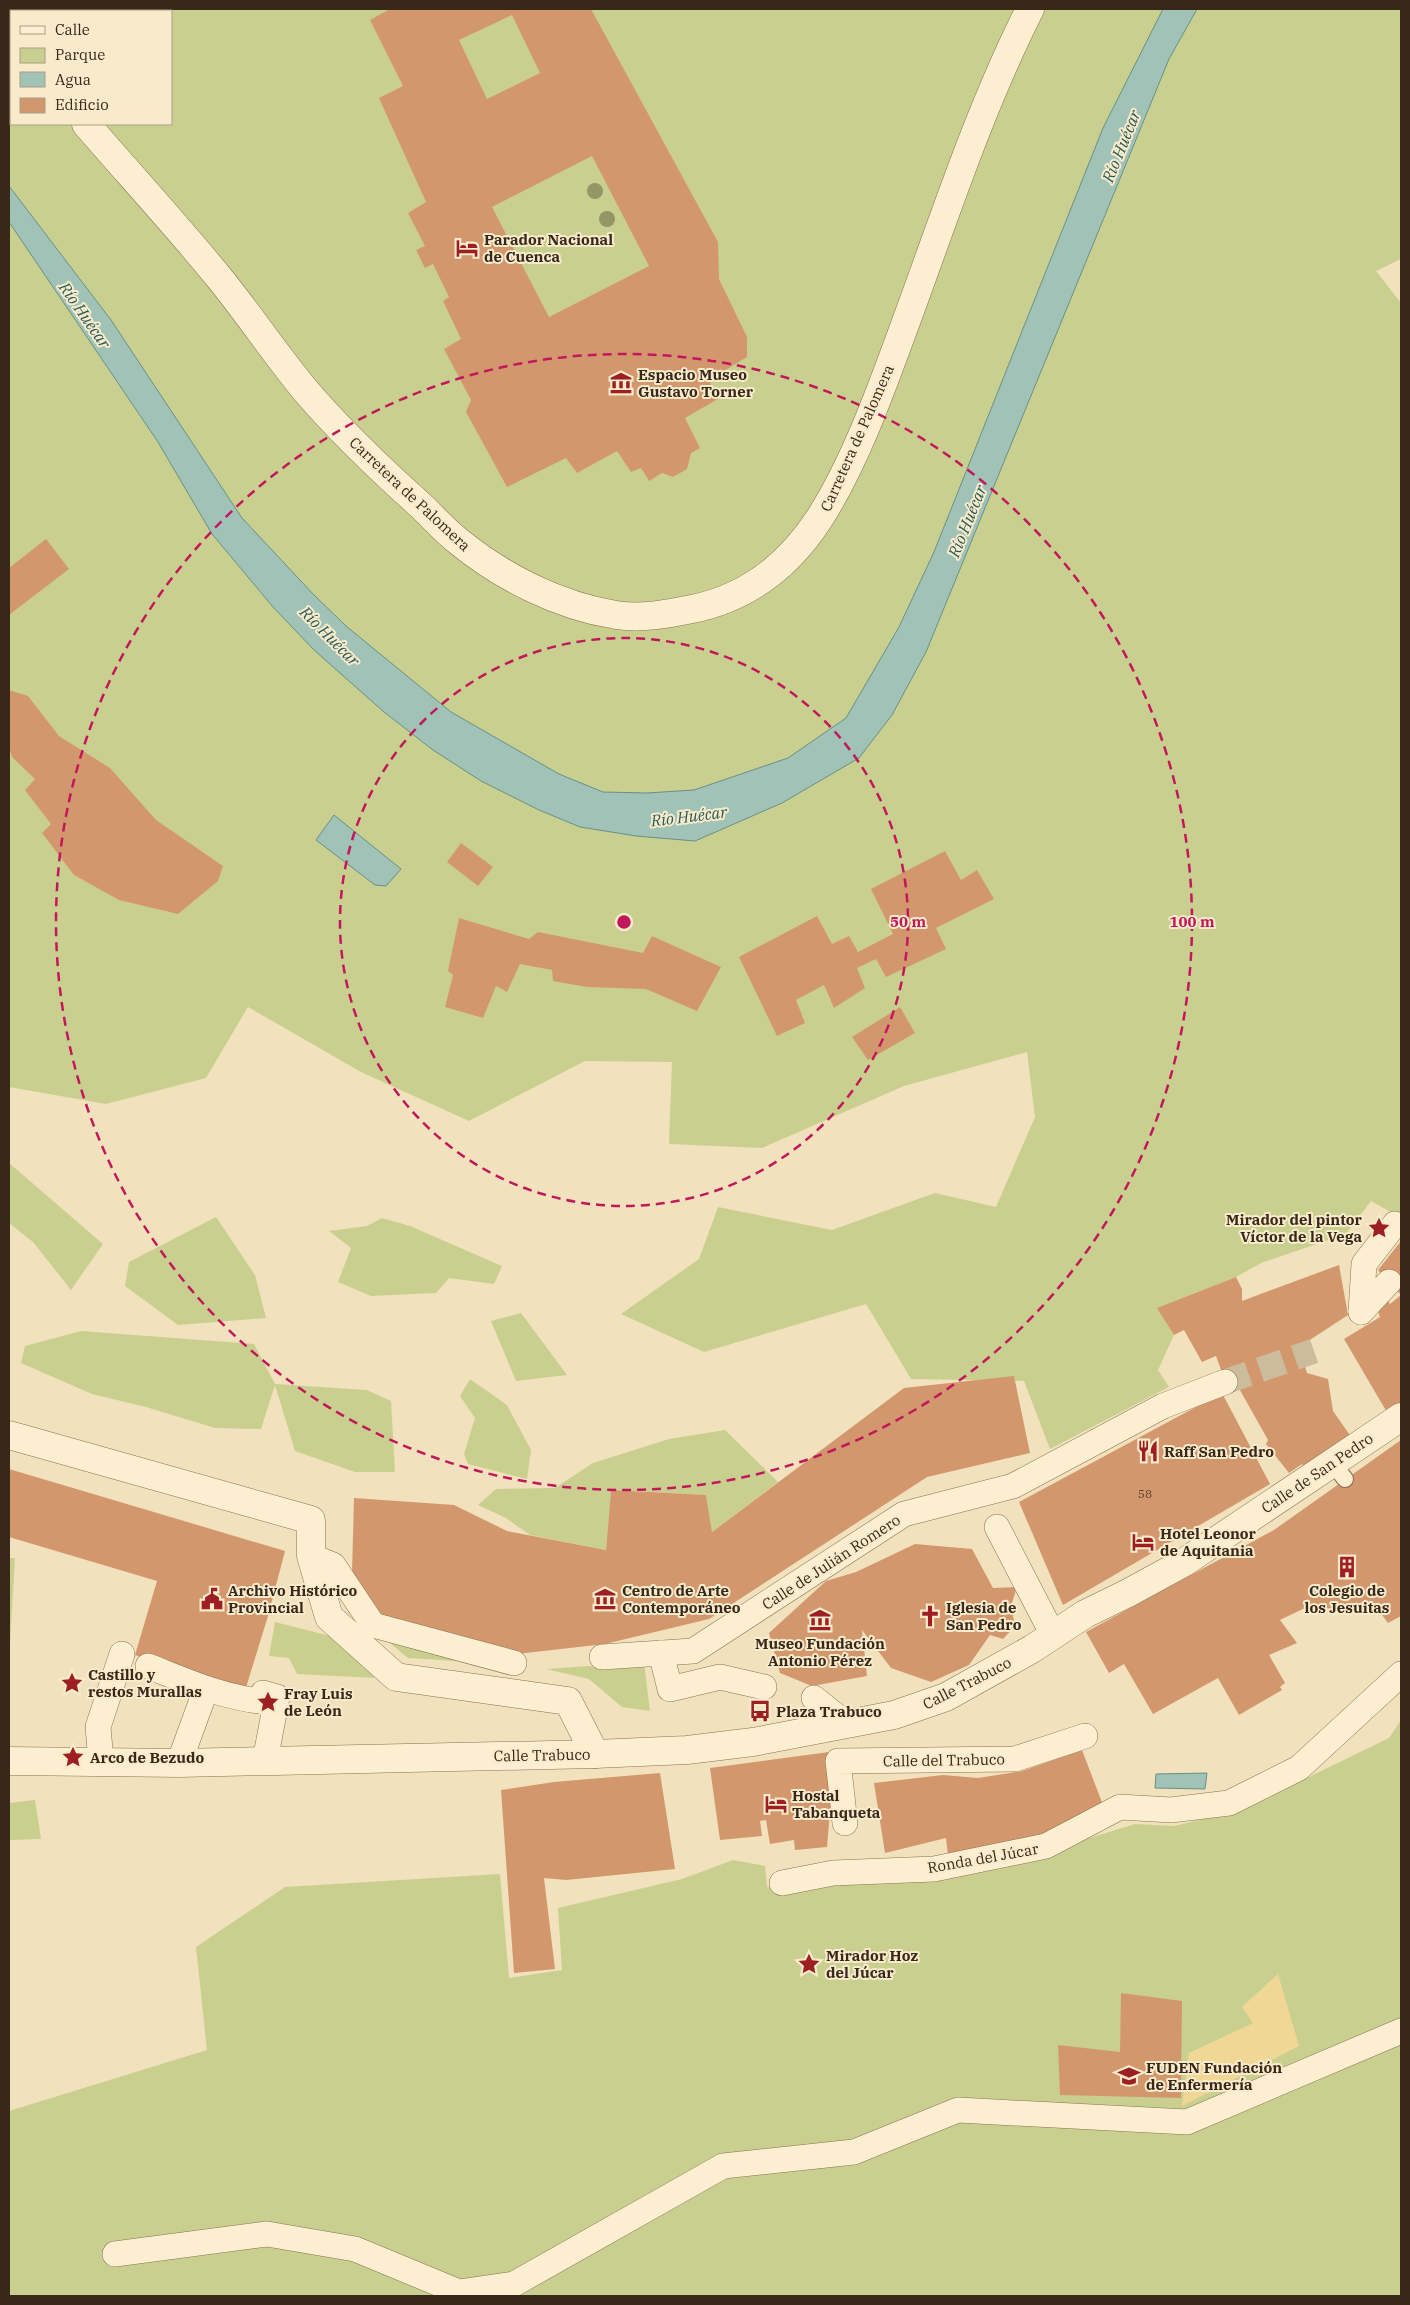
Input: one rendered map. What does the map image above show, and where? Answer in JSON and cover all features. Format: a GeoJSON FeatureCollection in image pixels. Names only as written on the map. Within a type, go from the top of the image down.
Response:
{"type":"FeatureCollection","features":[{"type":"Feature","properties":{"kind":"street","name":"Carretera de Palomera"},"geometry":{"type":"LineString","coordinates":[[87,125],[220,279],[282,362],[322,409],[365,454],[456,539],[486,561],[550,596],[586,608],[619,615],[652,616],[706,606],[749,589],[771,574],[787,559],[804,541],[821,517],[835,492],[881,389],[1000,67],[1030,9]]}},
{"type":"Feature","properties":{"kind":"street"},"geometry":{"type":"LineString","coordinates":[[1389,1282],[1361,1312],[1364,1264],[1395,1224]]}},
{"type":"Feature","properties":{"kind":"street","name":"Calle de Julián Romero"},"geometry":{"type":"LineString","coordinates":[[602,1657],[693,1651],[904,1514],[1013,1486],[1163,1406],[1225,1382]]}},
{"type":"Feature","properties":{"kind":"street","name":"Calle de San Pedro"},"geometry":{"type":"LineString","coordinates":[[1053,1635],[1085,1614],[1128,1593],[1339,1471],[1401,1417]]}},
{"type":"Feature","properties":{"kind":"street"},"geometry":{"type":"LineString","coordinates":[[9,1435],[311,1520],[311,1556],[329,1617],[396,1678],[568,1701],[595,1754]]}},
{"type":"Feature","properties":{"kind":"street"},"geometry":{"type":"LineString","coordinates":[[997,1527],[1053,1635]]}},
{"type":"Feature","properties":{"kind":"street"},"geometry":{"type":"LineString","coordinates":[[311,1556],[332,1565],[373,1626],[514,1664]]}},
{"type":"Feature","properties":{"kind":"street","name":"Calle Trabuco"},"geometry":{"type":"LineString","coordinates":[[18,1761],[179,1763],[595,1754],[687,1750],[753,1742],[894,1715],[946,1697],[1053,1635]]}},
{"type":"Feature","properties":{"kind":"street"},"geometry":{"type":"LineString","coordinates":[[661,1653],[670,1689],[720,1677],[764,1687]]}},
{"type":"Feature","properties":{"kind":"street"},"geometry":{"type":"LineString","coordinates":[[101,1761],[98,1727],[122,1654]]}},
{"type":"Feature","properties":{"kind":"street"},"geometry":{"type":"LineString","coordinates":[[148,1666],[206,1688],[248,1700],[260,1701],[263,1693],[277,1697],[265,1761]]}},
{"type":"Feature","properties":{"kind":"street","name":"Ronda del Júcar"},"geometry":{"type":"LineString","coordinates":[[782,1883],[833,1873],[934,1868],[1046,1846],[1120,1807],[1171,1810],[1229,1803],[1299,1768],[1401,1674]]}},
{"type":"Feature","properties":{"kind":"street"},"geometry":{"type":"LineString","coordinates":[[179,1763],[206,1688]]}},
{"type":"Feature","properties":{"kind":"street"},"geometry":{"type":"LineString","coordinates":[[814,1698],[845,1723]]}},
{"type":"Feature","properties":{"kind":"street","name":"Calle del Trabuco"},"geometry":{"type":"LineString","coordinates":[[845,1823],[838,1761],[1015,1759],[1085,1736]]}},
{"type":"Feature","properties":{"kind":"street"},"geometry":{"type":"LineString","coordinates":[[115,2254],[267,2234],[355,2249],[459,2292],[514,2284],[723,2166],[854,2152],[958,2110],[1187,2122],[1401,2031]]}},
{"type":"Feature","properties":{"kind":"green space"},"geometry":{"type":"Polygon","coordinates":[[[9,9],[1401,9],[1401,259],[1376,271],[1401,303],[1401,1218],[1371,1201],[1346,1234],[1261,1263],[1236,1277],[1158,1308],[1174,1335],[1158,1370],[1169,1387],[1050,1449],[1024,1381],[911,1379],[866,1304],[704,1352],[621,1314],[699,1259],[718,1207],[832,1230],[935,1193],[996,1207],[1035,1117],[1027,1052],[904,1086],[762,1148],[669,1144],[672,1062],[585,1061],[469,1121],[361,1072],[248,1007],[206,1078],[106,1104],[9,1087],[9,9]]]}},
{"type":"Feature","properties":{"kind":"green space"},"geometry":{"type":"Polygon","coordinates":[[[9,1163],[103,1244],[71,1290],[33,1242],[9,1223],[9,1163]]]}},
{"type":"Feature","properties":{"kind":"green space"},"geometry":{"type":"Polygon","coordinates":[[[216,1217],[255,1275],[266,1318],[178,1325],[125,1286],[129,1262],[216,1217]]]}},
{"type":"Feature","properties":{"kind":"green space"},"geometry":{"type":"Polygon","coordinates":[[[382,1218],[410,1226],[502,1266],[494,1284],[449,1278],[436,1293],[371,1296],[338,1282],[351,1248],[329,1231],[367,1226],[382,1218]]]}},
{"type":"Feature","properties":{"kind":"green space"},"geometry":{"type":"Polygon","coordinates":[[[521,1313],[567,1375],[516,1381],[491,1321],[521,1313]]]}},
{"type":"Feature","properties":{"kind":"green space"},"geometry":{"type":"Polygon","coordinates":[[[81,1331],[254,1344],[275,1384],[367,1390],[391,1401],[395,1472],[355,1472],[295,1451],[275,1385],[261,1429],[215,1428],[146,1407],[92,1394],[21,1363],[25,1346],[81,1331]]]}},
{"type":"Feature","properties":{"kind":"green space"},"geometry":{"type":"Polygon","coordinates":[[[470,1379],[507,1405],[531,1450],[527,1479],[468,1464],[464,1454],[475,1418],[460,1396],[470,1379]]]}},
{"type":"Feature","properties":{"kind":"green space"},"geometry":{"type":"Polygon","coordinates":[[[725,1430],[778,1482],[712,1532],[706,1495],[611,1490],[606,1550],[530,1535],[506,1518],[478,1505],[496,1489],[555,1488],[593,1463],[669,1439],[725,1430]]]}},
{"type":"Feature","properties":{"kind":"green space"},"geometry":{"type":"Polygon","coordinates":[[[9,1558],[15,1558],[9,1662],[9,1558]]]}},
{"type":"Feature","properties":{"kind":"green space"},"geometry":{"type":"Polygon","coordinates":[[[275,1622],[342,1639],[375,1678],[297,1674],[289,1658],[269,1656],[275,1622]]]}},
{"type":"Feature","properties":{"kind":"green space"},"geometry":{"type":"Polygon","coordinates":[[[379,1634],[487,1663],[408,1658],[379,1634]]]}},
{"type":"Feature","properties":{"kind":"green space"},"geometry":{"type":"Polygon","coordinates":[[[644,1662],[650,1711],[622,1707],[589,1679],[546,1669],[644,1662]]]}},
{"type":"Feature","properties":{"kind":"green space"},"geometry":{"type":"Polygon","coordinates":[[[1401,1720],[1401,2296],[9,2296],[9,2111],[207,2050],[196,1947],[285,1887],[500,1874],[509,1978],[562,1970],[558,1908],[682,1879],[733,1860],[765,1866],[767,1887],[978,1872],[1135,1824],[1174,1826],[1241,1810],[1389,1738],[1401,1720]]]}},
{"type":"Feature","properties":{"kind":"green space"},"geometry":{"type":"Polygon","coordinates":[[[35,1800],[41,1839],[9,1840],[9,1803],[35,1800]]]}},
{"type":"Feature","properties":{"kind":"sand"},"geometry":{"type":"Polygon","coordinates":[[[1278,1974],[1299,2046],[1182,2106],[1189,2053],[1253,2023],[1242,2007],[1278,1974]]]}},
{"type":"Feature","properties":{"kind":"water","name":"Río Huécar"},"geometry":{"type":"Polygon","coordinates":[[[1163,9],[1197,9],[1169,59],[926,652],[892,715],[859,758],[782,803],[695,841],[636,836],[580,827],[539,810],[481,781],[433,750],[384,712],[314,650],[273,607],[212,534],[158,442],[9,222],[9,186],[111,320],[242,518],[314,595],[346,626],[451,712],[559,774],[603,792],[647,793],[694,790],[788,758],[846,718],[899,627],[934,552],[1103,128],[1163,9]]]}},
{"type":"Feature","properties":{"kind":"water"},"geometry":{"type":"Polygon","coordinates":[[[334,815],[401,869],[386,886],[375,885],[316,840],[334,815]]]}},
{"type":"Feature","properties":{"kind":"water"},"geometry":{"type":"Polygon","coordinates":[[[1207,1773],[1205,1789],[1155,1788],[1156,1774],[1207,1773]]]}},
{"type":"Feature","properties":{"kind":"building","name":"Parador Nacional de Cuenca"},"geometry":{"type":"Polygon","coordinates":[[[390,9],[591,9],[718,242],[719,279],[747,337],[747,357],[709,380],[718,399],[685,418],[700,448],[691,453],[687,469],[673,477],[662,473],[649,481],[641,468],[631,472],[617,451],[577,473],[566,458],[507,487],[466,412],[471,400],[444,349],[461,339],[443,301],[449,297],[433,264],[425,268],[416,250],[425,246],[408,213],[426,202],[379,98],[403,86],[370,20],[390,9]],[[512,15],[459,40],[487,99],[540,73],[512,15]],[[592,156],[492,207],[549,317],[649,266],[592,156]]]}},
{"type":"Feature","properties":{"kind":"building"},"geometry":{"type":"Polygon","coordinates":[[[46,539],[69,569],[9,615],[9,568],[46,539]]]}},
{"type":"Feature","properties":{"kind":"building"},"geometry":{"type":"Polygon","coordinates":[[[9,690],[28,696],[59,736],[110,768],[156,820],[223,866],[218,881],[178,914],[119,900],[74,875],[42,833],[51,824],[25,790],[35,779],[12,757],[9,747],[9,690]]]}},
{"type":"Feature","properties":{"kind":"building"},"geometry":{"type":"Polygon","coordinates":[[[461,843],[493,867],[478,886],[447,862],[461,843]]]}},
{"type":"Feature","properties":{"kind":"building"},"geometry":{"type":"Polygon","coordinates":[[[945,851],[961,880],[977,870],[994,899],[936,928],[946,949],[886,977],[876,959],[857,968],[865,988],[834,1008],[824,985],[796,1000],[805,1023],[777,1036],[739,957],[817,916],[832,944],[849,936],[858,952],[893,934],[871,889],[945,851]]]}},
{"type":"Feature","properties":{"kind":"building"},"geometry":{"type":"Polygon","coordinates":[[[459,918],[529,939],[538,932],[643,953],[652,936],[721,967],[697,1011],[646,989],[587,987],[553,981],[552,970],[520,964],[507,992],[496,986],[483,1018],[445,1007],[453,975],[448,971],[459,918]]]}},
{"type":"Feature","properties":{"kind":"building"},"geometry":{"type":"Polygon","coordinates":[[[900,1007],[915,1033],[868,1060],[852,1037],[900,1007]]]}},
{"type":"Feature","properties":{"kind":"building"},"geometry":{"type":"Polygon","coordinates":[[[1401,1241],[1401,1295],[1378,1270],[1401,1241]]]}},
{"type":"Feature","properties":{"kind":"building"},"geometry":{"type":"Polygon","coordinates":[[[1339,1265],[1348,1315],[1299,1347],[1307,1373],[1328,1379],[1333,1411],[1354,1441],[1306,1469],[1302,1464],[1289,1473],[1266,1444],[1268,1440],[1236,1383],[1227,1386],[1216,1356],[1202,1362],[1184,1330],[1174,1335],[1157,1308],[1236,1277],[1242,1289],[1242,1301],[1339,1265]]]}},
{"type":"Feature","properties":{"kind":"building"},"geometry":{"type":"Polygon","coordinates":[[[1401,1295],[1401,1405],[1388,1414],[1344,1339],[1380,1317],[1376,1306],[1387,1299],[1390,1304],[1401,1295]]]}},
{"type":"Feature","properties":{"kind":"building"},"geometry":{"type":"Polygon","coordinates":[[[1014,1376],[1030,1453],[927,1477],[709,1619],[605,1644],[517,1654],[382,1616],[352,1573],[354,1498],[454,1505],[507,1531],[606,1550],[611,1490],[706,1495],[712,1532],[904,1388],[1014,1376]]]}},
{"type":"Feature","properties":{"kind":"building"},"geometry":{"type":"Polygon","coordinates":[[[1222,1393],[1270,1484],[1063,1605],[1019,1502],[1222,1393]]]}},
{"type":"Feature","properties":{"kind":"building"},"geometry":{"type":"Polygon","coordinates":[[[1401,1440],[1401,1616],[1388,1623],[1374,1604],[1355,1614],[1311,1605],[1280,1620],[1297,1643],[1269,1655],[1285,1683],[1280,1687],[1282,1690],[1239,1715],[1218,1678],[1153,1714],[1124,1664],[1109,1673],[1086,1632],[1274,1530],[1401,1440]]]}},
{"type":"Feature","properties":{"kind":"building","name":"Archivo Histórico Provincial"},"geometry":{"type":"Polygon","coordinates":[[[9,1469],[285,1551],[268,1616],[244,1694],[135,1655],[157,1581],[9,1537],[9,1469]]]}},
{"type":"Feature","properties":{"kind":"building","name":"Iglesia de San Pedro"},"geometry":{"type":"Polygon","coordinates":[[[915,1544],[972,1549],[993,1588],[1017,1587],[1011,1606],[1015,1626],[1003,1639],[990,1635],[969,1665],[931,1682],[891,1668],[862,1630],[867,1676],[812,1686],[780,1673],[769,1633],[826,1581],[856,1572],[915,1544]]]}},
{"type":"Feature","properties":{"kind":"building"},"geometry":{"type":"Polygon","coordinates":[[[1082,1750],[1103,1805],[1044,1837],[948,1856],[946,1838],[885,1853],[874,1783],[943,1775],[978,1778],[1022,1771],[1082,1750]]]}},
{"type":"Feature","properties":{"kind":"building","name":"Hostal Tabanqueta"},"geometry":{"type":"Polygon","coordinates":[[[829,1752],[839,1797],[838,1811],[830,1812],[827,1847],[795,1850],[794,1840],[770,1844],[766,1820],[760,1821],[762,1836],[720,1840],[710,1768],[829,1752]]]}},
{"type":"Feature","properties":{"kind":"building"},"geometry":{"type":"Polygon","coordinates":[[[660,1773],[675,1869],[566,1880],[544,1878],[555,1969],[514,1973],[501,1790],[554,1782],[660,1773]]]}},
{"type":"Feature","properties":{"kind":"building"},"geometry":{"type":"Polygon","coordinates":[[[1121,1993],[1182,2001],[1181,2098],[1060,2095],[1058,2045],[1120,2052],[1121,1993]]]}},
{"type":"Feature","properties":{"kind":"tunnel"},"geometry":{"type":"LineString","coordinates":[[1225,1382],[1314,1351]]}},
{"type":"Feature","properties":{"kind":"place","name":"Parador Nacional de Cuenca"},"geometry":{"type":"Point","coordinates":[467,248]}},
{"type":"Feature","properties":{"kind":"place","name":"Espacio Museo Gustavo Torner"},"geometry":{"type":"Point","coordinates":[621,383]}},
{"type":"Feature","properties":{"kind":"place","name":"Mirador del pintor Víctor de la Vega"},"geometry":{"type":"Point","coordinates":[1379,1228]}},
{"type":"Feature","properties":{"kind":"place","name":"Raff San Pedro"},"geometry":{"type":"Point","coordinates":[1148,1451]}},
{"type":"Feature","properties":{"kind":"place","name":"Hotel Leonor de Aquitania"},"geometry":{"type":"Point","coordinates":[1143,1542]}},
{"type":"Feature","properties":{"kind":"place","name":"Colegio de los Jesuitas"},"geometry":{"type":"Point","coordinates":[1347,1567]}},
{"type":"Feature","properties":{"kind":"place","name":"Archivo Histórico Provincial"},"geometry":{"type":"Point","coordinates":[212,1599]}},
{"type":"Feature","properties":{"kind":"place","name":"Centro de Arte Contemporáneo"},"geometry":{"type":"Point","coordinates":[605,1599]}},
{"type":"Feature","properties":{"kind":"place","name":"Iglesia de San Pedro"},"geometry":{"type":"Point","coordinates":[930,1616]}},
{"type":"Feature","properties":{"kind":"place","name":"Museo Fundación Antonio Pérez"},"geometry":{"type":"Point","coordinates":[820,1620]}},
{"type":"Feature","properties":{"kind":"place","name":"Castillo y restos Murallas"},"geometry":{"type":"Point","coordinates":[72,1683]}},
{"type":"Feature","properties":{"kind":"place","name":"Fray Luis de León"},"geometry":{"type":"Point","coordinates":[268,1702]}},
{"type":"Feature","properties":{"kind":"place","name":"Plaza Trabuco"},"geometry":{"type":"Point","coordinates":[760,1711]}},
{"type":"Feature","properties":{"kind":"place","name":"Arco de Bezudo"},"geometry":{"type":"Point","coordinates":[73,1757]}},
{"type":"Feature","properties":{"kind":"place","name":"Hostal Tabanqueta"},"geometry":{"type":"Point","coordinates":[776,1804]}},
{"type":"Feature","properties":{"kind":"place","name":"Mirador Hoz del Júcar"},"geometry":{"type":"Point","coordinates":[809,1964]}},
{"type":"Feature","properties":{"kind":"place","name":"FUDEN Fundación de Enfermería"},"geometry":{"type":"Point","coordinates":[1129,2076]}}]}
